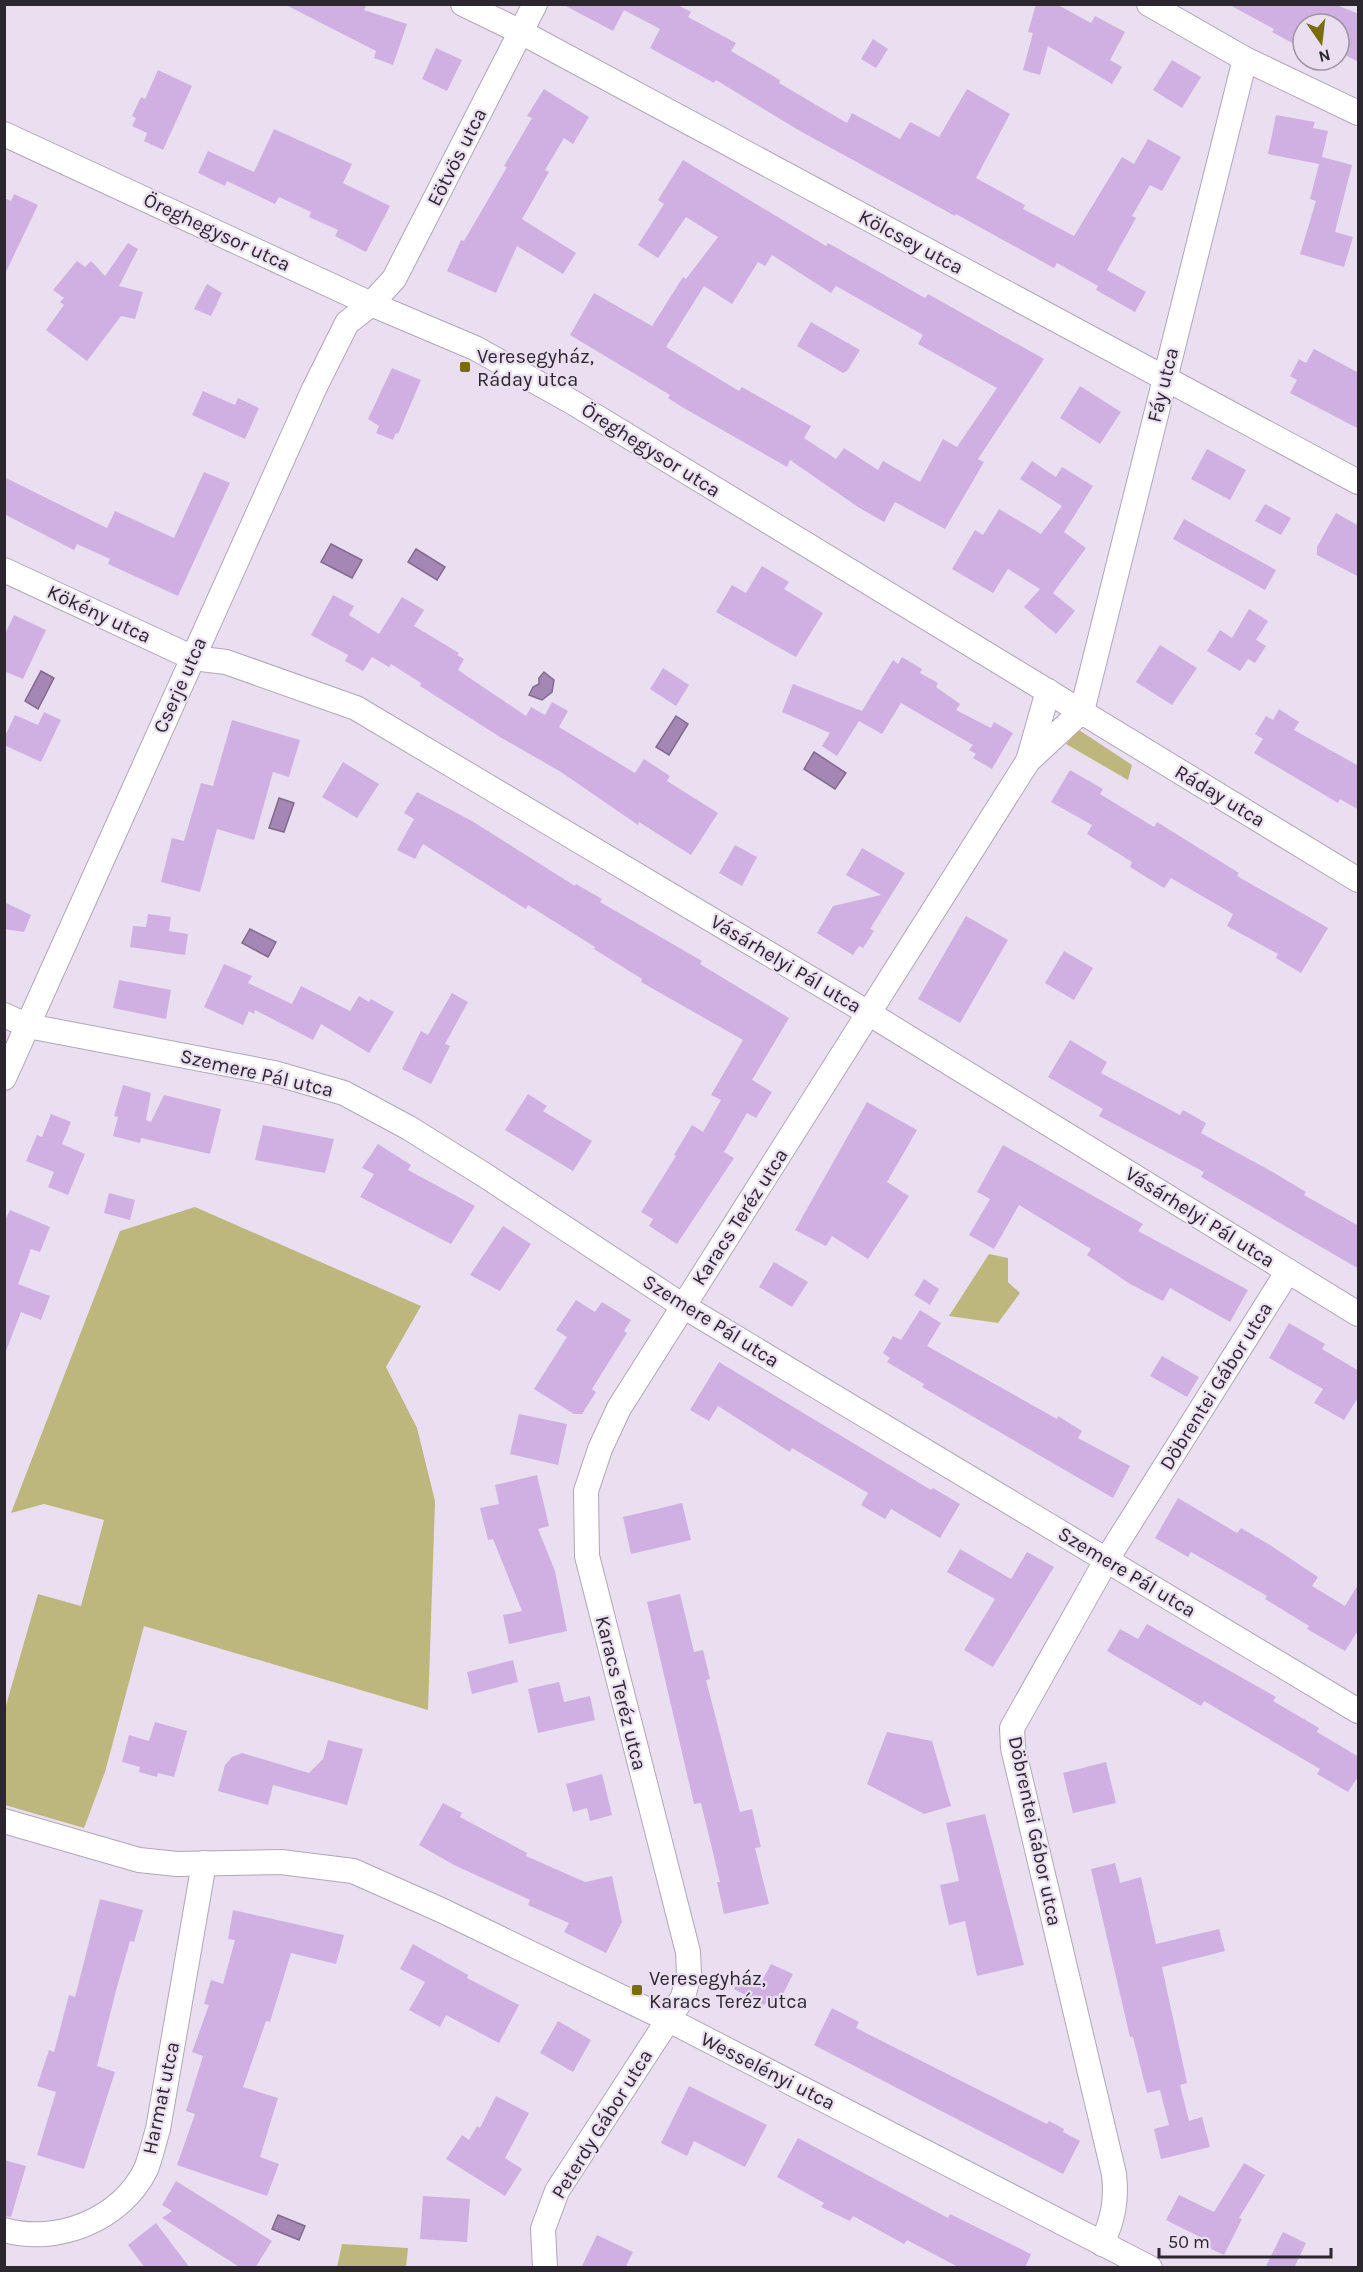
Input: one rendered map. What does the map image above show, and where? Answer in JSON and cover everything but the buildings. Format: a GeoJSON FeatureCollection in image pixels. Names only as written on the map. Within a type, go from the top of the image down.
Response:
{"type":"FeatureCollection","features":[{"type":"Feature","properties":{"kind":"street","name":"Kölcsey utca"},"geometry":{"type":"LineString","coordinates":[[463,4],[521,32],[1359,482]]}},
{"type":"Feature","properties":{"kind":"street","name":"Eötvös utca"},"geometry":{"type":"LineString","coordinates":[[371,304],[394,279],[535,4]]}},
{"type":"Feature","properties":{"kind":"street"},"geometry":{"type":"LineString","coordinates":[[1149,4],[1245,59],[1359,113]]}},
{"type":"Feature","properties":{"kind":"street","name":"Fáy utca"},"geometry":{"type":"LineString","coordinates":[[1082,711],[1245,59]]}},
{"type":"Feature","properties":{"kind":"street","name":"Öreghegysor utca"},"geometry":{"type":"LineString","coordinates":[[4,134],[371,304],[475,348],[573,402],[1082,711]]}},
{"type":"Feature","properties":{"kind":"street","name":"Cserje utca"},"geometry":{"type":"LineString","coordinates":[[4,1078],[314,389],[347,322],[371,304]]}},
{"type":"Feature","properties":{"kind":"street","name":"Kökény utca"},"geometry":{"type":"LineString","coordinates":[[4,570],[193,658]]}},
{"type":"Feature","properties":{"kind":"street","name":"Vásárhelyi Pál utca"},"geometry":{"type":"LineString","coordinates":[[193,658],[226,662],[356,708],[870,1014],[1359,1314]]}},
{"type":"Feature","properties":{"kind":"street","name":"Karacs Teréz utca"},"geometry":{"type":"LineString","coordinates":[[1028,761],[1048,691]]}},
{"type":"Feature","properties":{"kind":"street","name":"Karacs Teréz utca"},"geometry":{"type":"LineString","coordinates":[[669,2020],[683,1998],[689,1974],[688,1952],[587,1556],[586,1491],[600,1449],[619,1408],[1028,761],[1082,711]]}},
{"type":"Feature","properties":{"kind":"street","name":"Ráday utca"},"geometry":{"type":"LineString","coordinates":[[1082,711],[1359,880]]}},
{"type":"Feature","properties":{"kind":"street","name":"Szemere Pál utca"},"geometry":{"type":"LineString","coordinates":[[4,1015],[28,1026],[274,1073],[344,1093],[409,1128],[486,1176],[683,1306],[1359,1711]]}},
{"type":"Feature","properties":{"kind":"street","name":"Döbrentei Gábor utca"},"geometry":{"type":"LineString","coordinates":[[1102,2244],[1113,2218],[1116,2197],[1114,2174],[1013,1748],[1012,1728],[1107,1559],[1288,1271]]}},
{"type":"Feature","properties":{"kind":"street","name":"Wesselényi utca"},"geometry":{"type":"LineString","coordinates":[[4,1821],[139,1860],[177,1864],[282,1862],[353,1871],[452,1915],[669,2020],[1150,2268]]}},
{"type":"Feature","properties":{"kind":"street","name":"Harmat utca"},"geometry":{"type":"LineString","coordinates":[[4,2230],[22,2235],[52,2234],[80,2227],[106,2215],[128,2194],[146,2169],[158,2129],[204,1863]]}},
{"type":"Feature","properties":{"kind":"street","name":"Peterdy Gábor utca"},"geometry":{"type":"LineString","coordinates":[[546,2268],[543,2229],[557,2191],[646,2051],[669,2020]]}},
{"type":"Feature","properties":{"kind":"shaded area"},"geometry":{"type":"Polygon","coordinates":[[[331,544],[362,560],[352,578],[321,562],[331,544]]]}},
{"type":"Feature","properties":{"kind":"shaded area"},"geometry":{"type":"Polygon","coordinates":[[[416,549],[445,567],[437,580],[408,562],[416,549]]]}},
{"type":"Feature","properties":{"kind":"shaded area"},"geometry":{"type":"Polygon","coordinates":[[[41,671],[54,678],[38,709],[25,701],[41,671]]]}},
{"type":"Feature","properties":{"kind":"shaded area"},"geometry":{"type":"Polygon","coordinates":[[[544,672],[554,680],[552,692],[542,700],[529,695],[533,687],[539,684],[539,678],[544,672]]]}},
{"type":"Feature","properties":{"kind":"shaded area"},"geometry":{"type":"Polygon","coordinates":[[[676,716],[688,724],[669,755],[656,747],[676,716]]]}},
{"type":"Feature","properties":{"kind":"shaded area"},"geometry":{"type":"Polygon","coordinates":[[[1079,730],[1132,765],[1128,780],[1066,744],[1079,730]]]}},
{"type":"Feature","properties":{"kind":"shaded area"},"geometry":{"type":"Polygon","coordinates":[[[814,752],[846,773],[835,789],[804,769],[814,752]]]}},
{"type":"Feature","properties":{"kind":"shaded area"},"geometry":{"type":"Polygon","coordinates":[[[279,798],[294,803],[284,832],[269,828],[279,798]]]}},
{"type":"Feature","properties":{"kind":"shaded area"},"geometry":{"type":"Polygon","coordinates":[[[250,929],[276,942],[268,957],[242,943],[250,929]]]}},
{"type":"Feature","properties":{"kind":"shaded area"},"geometry":{"type":"Polygon","coordinates":[[[195,1207],[421,1306],[386,1367],[417,1428],[435,1501],[428,1710],[144,1626],[105,1772],[84,1828],[5,1805],[5,1709],[38,1594],[81,1606],[104,1520],[44,1504],[11,1513],[120,1231],[195,1207]]]}},
{"type":"Feature","properties":{"kind":"shaded area"},"geometry":{"type":"Polygon","coordinates":[[[989,1254],[1008,1258],[1008,1282],[1020,1293],[998,1323],[949,1316],[989,1254]]]}},
{"type":"Feature","properties":{"kind":"shaded area"},"geometry":{"type":"Polygon","coordinates":[[[278,2215],[305,2226],[299,2240],[272,2229],[278,2215]]]}},
{"type":"Feature","properties":{"kind":"shaded area"},"geometry":{"type":"Polygon","coordinates":[[[342,2244],[408,2248],[406,2267],[337,2267],[342,2244]]]}},
{"type":"Feature","properties":{"kind":"place","name":"Veresegyház, Ráday utca"},"geometry":{"type":"Point","coordinates":[465,367]}},
{"type":"Feature","properties":{"kind":"place","name":"Veresegyház, Karacs Teréz utca"},"geometry":{"type":"Point","coordinates":[637,1990]}}]}
